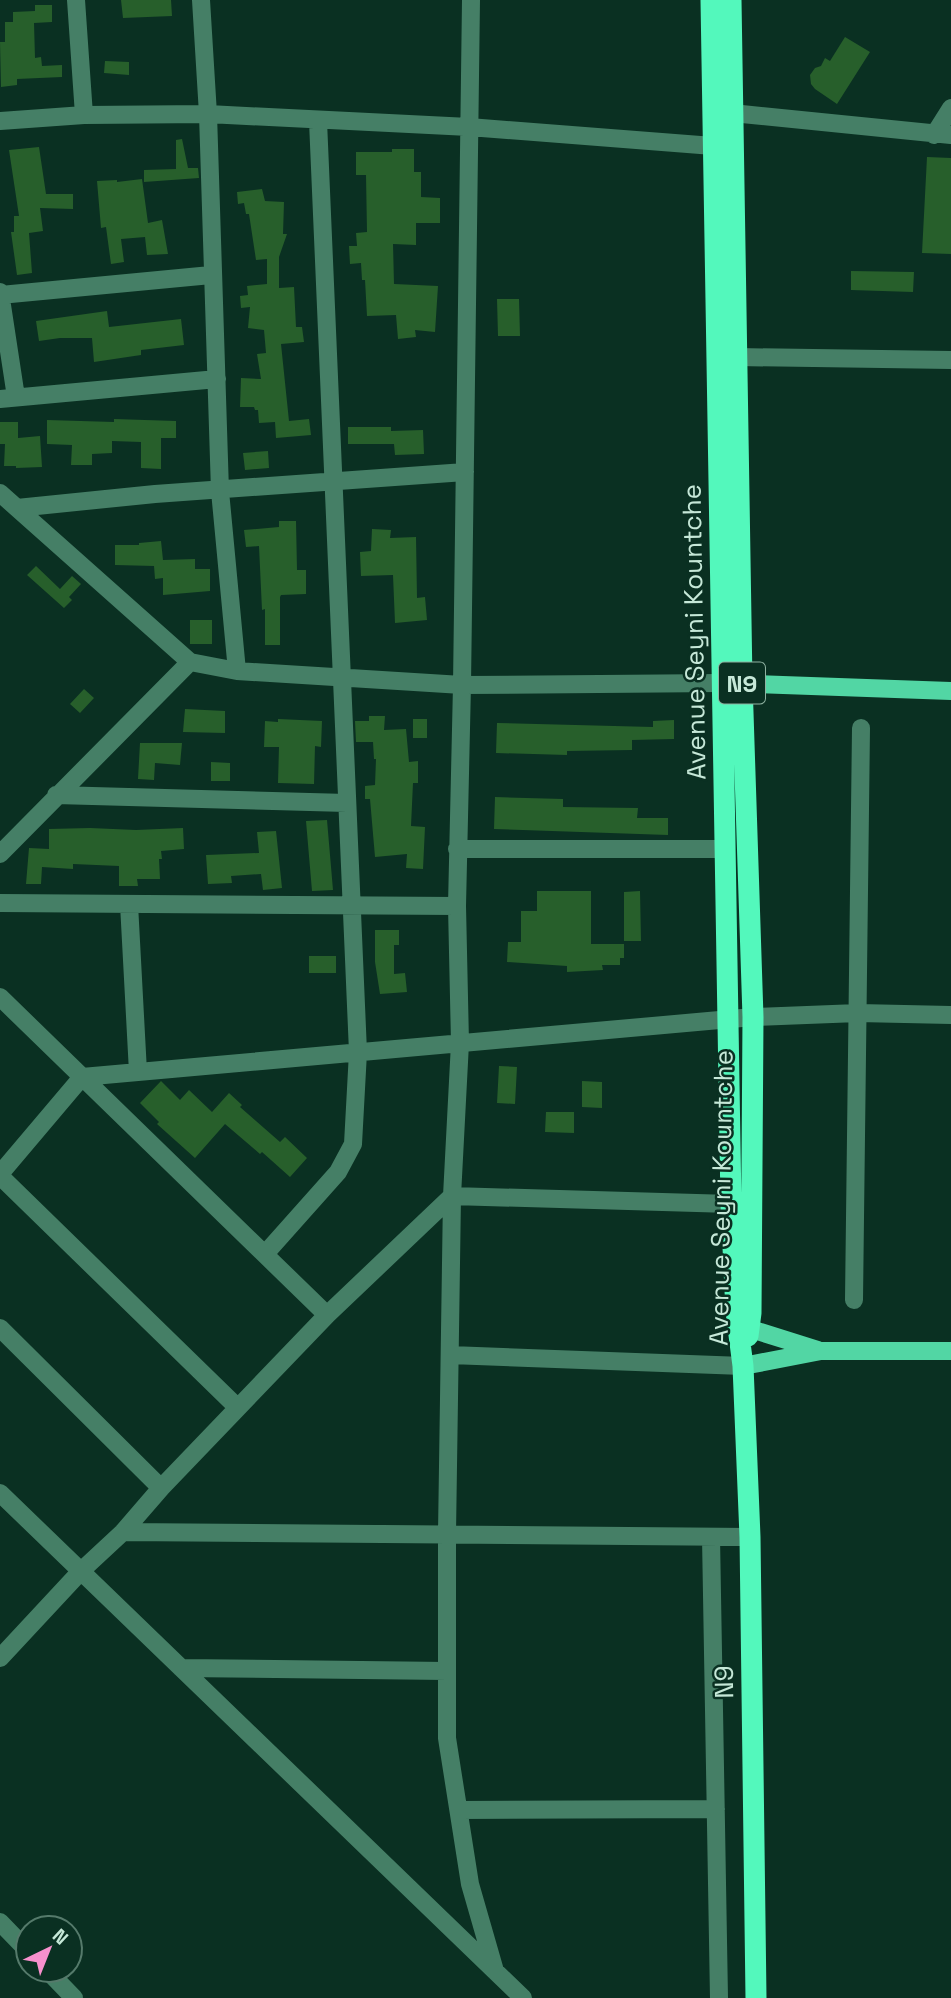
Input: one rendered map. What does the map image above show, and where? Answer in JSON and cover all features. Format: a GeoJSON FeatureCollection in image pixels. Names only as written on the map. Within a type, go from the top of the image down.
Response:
{"type":"FeatureCollection","features":[{"type":"Feature","properties":{"kind":"highway","name":"Avenue Seyni Kountche"},"geometry":{"type":"LineString","coordinates":[[711,0],[737,357],[732,683],[725,849],[731,1204],[743,1327]]}},
{"type":"Feature","properties":{"kind":"highway","name":"Avenue Seyni Kountche"},"geometry":{"type":"LineString","coordinates":[[732,0],[732,113],[722,147],[719,358],[732,683],[753,1017],[743,1366]]}},
{"type":"Feature","properties":{"kind":"highway","name":"N9"},"geometry":{"type":"LineString","coordinates":[[743,1366],[750,1537],[756,1998]]}},
{"type":"Feature","properties":{"kind":"main road"},"geometry":{"type":"LineString","coordinates":[[732,683],[951,691]]}},
{"type":"Feature","properties":{"kind":"main road"},"geometry":{"type":"LineString","coordinates":[[743,1327],[821,1351]]}},
{"type":"Feature","properties":{"kind":"main road"},"geometry":{"type":"LineString","coordinates":[[743,1366],[821,1351],[951,1351]]}},
{"type":"Feature","properties":{"kind":"street"},"geometry":{"type":"LineString","coordinates":[[76,0],[84,116]]}},
{"type":"Feature","properties":{"kind":"street"},"geometry":{"type":"LineString","coordinates":[[201,0],[208,114],[211,275],[220,491],[237,671]]}},
{"type":"Feature","properties":{"kind":"street"},"geometry":{"type":"LineString","coordinates":[[471,0],[462,685],[457,849],[460,1043],[452,1196],[447,1738],[470,1884],[495,1970]]}},
{"type":"Feature","properties":{"kind":"street"},"geometry":{"type":"LineString","coordinates":[[732,113],[942,135],[951,108]]}},
{"type":"Feature","properties":{"kind":"street"},"geometry":{"type":"LineString","coordinates":[[0,121],[84,116],[208,114],[469,127],[722,147]]}},
{"type":"Feature","properties":{"kind":"street"},"geometry":{"type":"LineString","coordinates":[[265,1254],[338,1171],[352,1144],[358,1052],[318,121]]}},
{"type":"Feature","properties":{"kind":"street"},"geometry":{"type":"LineString","coordinates":[[211,275],[0,294],[8,398],[217,379]]}},
{"type":"Feature","properties":{"kind":"street"},"geometry":{"type":"LineString","coordinates":[[737,357],[951,360]]}},
{"type":"Feature","properties":{"kind":"street"},"geometry":{"type":"LineString","coordinates":[[17,508],[106,498],[464,472]]}},
{"type":"Feature","properties":{"kind":"street"},"geometry":{"type":"LineString","coordinates":[[0,493],[190,662],[237,671],[462,685],[732,683]]}},
{"type":"Feature","properties":{"kind":"street"},"geometry":{"type":"LineString","coordinates":[[0,854],[190,662]]}},
{"type":"Feature","properties":{"kind":"street"},"geometry":{"type":"LineString","coordinates":[[854,1300],[861,728]]}},
{"type":"Feature","properties":{"kind":"street"},"geometry":{"type":"LineString","coordinates":[[56,795],[347,803]]}},
{"type":"Feature","properties":{"kind":"street"},"geometry":{"type":"LineString","coordinates":[[457,849],[725,849]]}},
{"type":"Feature","properties":{"kind":"street"},"geometry":{"type":"LineString","coordinates":[[0,903],[457,905]]}},
{"type":"Feature","properties":{"kind":"street"},"geometry":{"type":"LineString","coordinates":[[129,904],[138,1072]]}},
{"type":"Feature","properties":{"kind":"street"},"geometry":{"type":"LineString","coordinates":[[0,997],[327,1315]]}},
{"type":"Feature","properties":{"kind":"street"},"geometry":{"type":"LineString","coordinates":[[237,1407],[0,1175],[82,1077],[753,1017],[858,1013],[951,1015]]}},
{"type":"Feature","properties":{"kind":"street"},"geometry":{"type":"LineString","coordinates":[[0,1658],[327,1315],[452,1196],[731,1204]]}},
{"type":"Feature","properties":{"kind":"street"},"geometry":{"type":"LineString","coordinates":[[0,1328],[161,1488]]}},
{"type":"Feature","properties":{"kind":"street"},"geometry":{"type":"LineString","coordinates":[[450,1355],[743,1366]]}},
{"type":"Feature","properties":{"kind":"street"},"geometry":{"type":"LineString","coordinates":[[0,1493],[523,1998]]}},
{"type":"Feature","properties":{"kind":"street"},"geometry":{"type":"LineString","coordinates":[[123,1532],[750,1537]]}},
{"type":"Feature","properties":{"kind":"street"},"geometry":{"type":"LineString","coordinates":[[711,1537],[719,1998]]}},
{"type":"Feature","properties":{"kind":"street"},"geometry":{"type":"LineString","coordinates":[[181,1668],[447,1671]]}},
{"type":"Feature","properties":{"kind":"street"},"geometry":{"type":"LineString","coordinates":[[459,1810],[716,1809]]}},
{"type":"Feature","properties":{"kind":"street"},"geometry":{"type":"LineString","coordinates":[[0,1922],[14,1936]]}},
{"type":"Feature","properties":{"kind":"street"},"geometry":{"type":"LineString","coordinates":[[60,1984],[74,1998]]}},
{"type":"Feature","properties":{"kind":"building"},"geometry":{"type":"Polygon","coordinates":[[[121,0],[171,0],[172,16],[123,18],[121,0]]]}},
{"type":"Feature","properties":{"kind":"building"},"geometry":{"type":"Polygon","coordinates":[[[35,5],[52,5],[52,22],[34,23],[35,58],[41,57],[42,66],[62,65],[62,77],[17,79],[17,85],[1,87],[0,42],[5,42],[5,22],[13,22],[13,12],[35,11],[35,5]]]}},
{"type":"Feature","properties":{"kind":"building"},"geometry":{"type":"Polygon","coordinates":[[[845,37],[870,52],[837,104],[815,89],[810,75],[815,68],[821,66],[825,58],[830,61],[845,37]]]}},
{"type":"Feature","properties":{"kind":"building"},"geometry":{"type":"Polygon","coordinates":[[[105,61],[129,62],[129,75],[104,73],[105,61]]]}},
{"type":"Feature","properties":{"kind":"building"},"geometry":{"type":"Polygon","coordinates":[[[182,139],[188,168],[198,168],[199,178],[144,182],[144,170],[176,169],[176,140],[182,139]]]}},
{"type":"Feature","properties":{"kind":"building"},"geometry":{"type":"Polygon","coordinates":[[[39,147],[46,194],[73,194],[73,209],[40,208],[43,231],[29,233],[32,273],[17,275],[11,232],[14,232],[14,216],[19,216],[9,150],[39,147]]]}},
{"type":"Feature","properties":{"kind":"building"},"geometry":{"type":"Polygon","coordinates":[[[392,149],[414,149],[414,172],[421,172],[421,197],[440,198],[440,223],[416,223],[416,245],[393,244],[394,284],[438,286],[435,332],[415,330],[416,337],[398,339],[396,315],[367,316],[361,263],[350,264],[349,246],[357,246],[356,233],[367,232],[366,175],[356,175],[356,152],[392,152],[392,149]]]}},
{"type":"Feature","properties":{"kind":"building"},"geometry":{"type":"Polygon","coordinates":[[[927,157],[951,158],[951,254],[922,253],[927,157]]]}},
{"type":"Feature","properties":{"kind":"building"},"geometry":{"type":"Polygon","coordinates":[[[142,179],[148,223],[162,220],[168,254],[147,255],[145,237],[121,239],[124,262],[111,264],[106,227],[101,228],[97,181],[142,179]]]}},
{"type":"Feature","properties":{"kind":"building"},"geometry":{"type":"Polygon","coordinates":[[[262,189],[265,201],[284,202],[283,234],[287,234],[279,257],[279,288],[294,287],[296,327],[302,327],[304,342],[281,344],[289,421],[309,419],[311,435],[276,438],[275,422],[259,423],[258,410],[254,407],[240,407],[241,378],[261,379],[257,354],[266,353],[264,330],[248,328],[250,307],[241,308],[240,296],[248,295],[247,286],[267,284],[267,259],[256,260],[249,214],[246,214],[244,203],[238,204],[237,192],[262,189]]]}},
{"type":"Feature","properties":{"kind":"building"},"geometry":{"type":"Polygon","coordinates":[[[851,271],[914,272],[913,292],[851,290],[851,271]]]}},
{"type":"Feature","properties":{"kind":"building"},"geometry":{"type":"Polygon","coordinates":[[[497,299],[519,299],[520,336],[498,336],[497,299]]]}},
{"type":"Feature","properties":{"kind":"building"},"geometry":{"type":"Polygon","coordinates":[[[107,311],[109,327],[181,319],[184,345],[141,350],[141,355],[94,362],[92,338],[39,341],[36,321],[107,311]]]}},
{"type":"Feature","properties":{"kind":"building"},"geometry":{"type":"Polygon","coordinates":[[[114,419],[176,421],[176,438],[161,438],[161,469],[141,468],[141,442],[112,441],[112,453],[92,454],[92,465],[71,465],[72,445],[47,444],[47,420],[114,422],[114,419]]]}},
{"type":"Feature","properties":{"kind":"building"},"geometry":{"type":"Polygon","coordinates":[[[0,422],[18,422],[18,438],[40,436],[42,467],[4,466],[5,444],[0,444],[0,422]]]}},
{"type":"Feature","properties":{"kind":"building"},"geometry":{"type":"Polygon","coordinates":[[[348,427],[391,427],[391,431],[423,430],[424,454],[395,455],[394,444],[348,444],[348,427]]]}},
{"type":"Feature","properties":{"kind":"building"},"geometry":{"type":"Polygon","coordinates":[[[268,451],[269,468],[245,470],[243,453],[268,451]]]}},
{"type":"Feature","properties":{"kind":"building"},"geometry":{"type":"Polygon","coordinates":[[[279,521],[296,521],[297,570],[306,570],[306,594],[281,595],[280,645],[265,645],[265,609],[262,610],[259,546],[246,547],[244,530],[279,527],[279,521]]]}},
{"type":"Feature","properties":{"kind":"building"},"geometry":{"type":"Polygon","coordinates":[[[372,529],[391,530],[390,538],[416,537],[417,598],[425,597],[427,620],[395,623],[393,575],[361,576],[360,552],[371,551],[372,529]]]}},
{"type":"Feature","properties":{"kind":"building"},"geometry":{"type":"Polygon","coordinates":[[[161,541],[163,560],[195,559],[195,569],[210,569],[210,591],[163,595],[163,578],[155,579],[154,566],[115,565],[115,545],[161,541]]]}},
{"type":"Feature","properties":{"kind":"building"},"geometry":{"type":"Polygon","coordinates":[[[36,566],[60,589],[72,576],[81,584],[69,597],[72,600],[64,608],[27,575],[36,566]]]}},
{"type":"Feature","properties":{"kind":"building"},"geometry":{"type":"Polygon","coordinates":[[[190,620],[212,620],[212,644],[190,644],[190,620]]]}},
{"type":"Feature","properties":{"kind":"building"},"geometry":{"type":"Polygon","coordinates":[[[84,689],[94,698],[80,713],[70,704],[84,689]]]}},
{"type":"Feature","properties":{"kind":"building"},"geometry":{"type":"Polygon","coordinates":[[[185,709],[225,711],[225,733],[183,732],[185,709]]]}},
{"type":"Feature","properties":{"kind":"building"},"geometry":{"type":"Polygon","coordinates":[[[369,716],[385,716],[384,730],[406,729],[409,762],[418,761],[418,783],[413,783],[411,826],[425,827],[423,869],[406,868],[407,854],[375,857],[370,799],[365,799],[365,786],[375,785],[376,759],[373,742],[356,742],[355,721],[369,721],[369,716]]]}},
{"type":"Feature","properties":{"kind":"building"},"geometry":{"type":"Polygon","coordinates":[[[278,719],[322,721],[321,747],[315,746],[314,784],[278,783],[279,747],[264,747],[265,721],[278,722],[278,719]]]}},
{"type":"Feature","properties":{"kind":"building"},"geometry":{"type":"Polygon","coordinates":[[[413,719],[427,719],[427,738],[413,738],[413,719]]]}},
{"type":"Feature","properties":{"kind":"building"},"geometry":{"type":"Polygon","coordinates":[[[674,720],[674,739],[632,740],[632,750],[567,751],[567,755],[496,753],[497,723],[653,727],[653,721],[674,720]]]}},
{"type":"Feature","properties":{"kind":"building"},"geometry":{"type":"Polygon","coordinates":[[[140,743],[182,743],[180,765],[155,763],[154,780],[138,779],[140,743]]]}},
{"type":"Feature","properties":{"kind":"building"},"geometry":{"type":"Polygon","coordinates":[[[211,762],[230,763],[230,781],[211,781],[211,762]]]}},
{"type":"Feature","properties":{"kind":"building"},"geometry":{"type":"Polygon","coordinates":[[[495,797],[563,799],[563,807],[638,808],[637,818],[668,818],[668,835],[494,829],[495,797]]]}},
{"type":"Feature","properties":{"kind":"building"},"geometry":{"type":"Polygon","coordinates":[[[327,820],[333,890],[312,891],[306,821],[327,820]]]}},
{"type":"Feature","properties":{"kind":"building"},"geometry":{"type":"Polygon","coordinates":[[[183,828],[184,849],[161,851],[160,879],[137,879],[138,886],[119,886],[119,866],[73,864],[73,869],[42,867],[41,884],[26,884],[29,848],[49,849],[49,829],[183,828]]]}},
{"type":"Feature","properties":{"kind":"building"},"geometry":{"type":"Polygon","coordinates":[[[276,831],[282,888],[263,890],[261,874],[231,876],[232,883],[208,884],[206,855],[259,853],[257,832],[276,831]]]}},
{"type":"Feature","properties":{"kind":"building"},"geometry":{"type":"Polygon","coordinates":[[[537,891],[591,891],[591,944],[624,944],[624,958],[620,958],[620,965],[602,965],[603,970],[567,972],[567,966],[507,962],[508,942],[521,942],[521,911],[537,911],[537,891]]]}},
{"type":"Feature","properties":{"kind":"building"},"geometry":{"type":"Polygon","coordinates":[[[640,891],[641,941],[624,941],[624,892],[640,891]]]}},
{"type":"Feature","properties":{"kind":"building"},"geometry":{"type":"Polygon","coordinates":[[[375,930],[399,930],[399,945],[394,945],[394,974],[405,973],[407,992],[380,994],[375,962],[375,930]]]}},
{"type":"Feature","properties":{"kind":"building"},"geometry":{"type":"Polygon","coordinates":[[[309,956],[336,956],[336,973],[309,973],[309,956]]]}},
{"type":"Feature","properties":{"kind":"building"},"geometry":{"type":"Polygon","coordinates":[[[499,1066],[517,1067],[515,1104],[497,1103],[499,1066]]]}},
{"type":"Feature","properties":{"kind":"building"},"geometry":{"type":"Polygon","coordinates":[[[161,1081],[180,1100],[189,1090],[212,1112],[229,1093],[242,1105],[240,1107],[280,1142],[285,1137],[307,1158],[290,1177],[225,1124],[195,1158],[157,1124],[159,1122],[140,1103],[161,1081]]]}},
{"type":"Feature","properties":{"kind":"building"},"geometry":{"type":"Polygon","coordinates":[[[582,1081],[602,1082],[602,1108],[582,1107],[582,1081]]]}},
{"type":"Feature","properties":{"kind":"building"},"geometry":{"type":"Polygon","coordinates":[[[546,1112],[574,1112],[574,1133],[545,1132],[546,1112]]]}}]}
